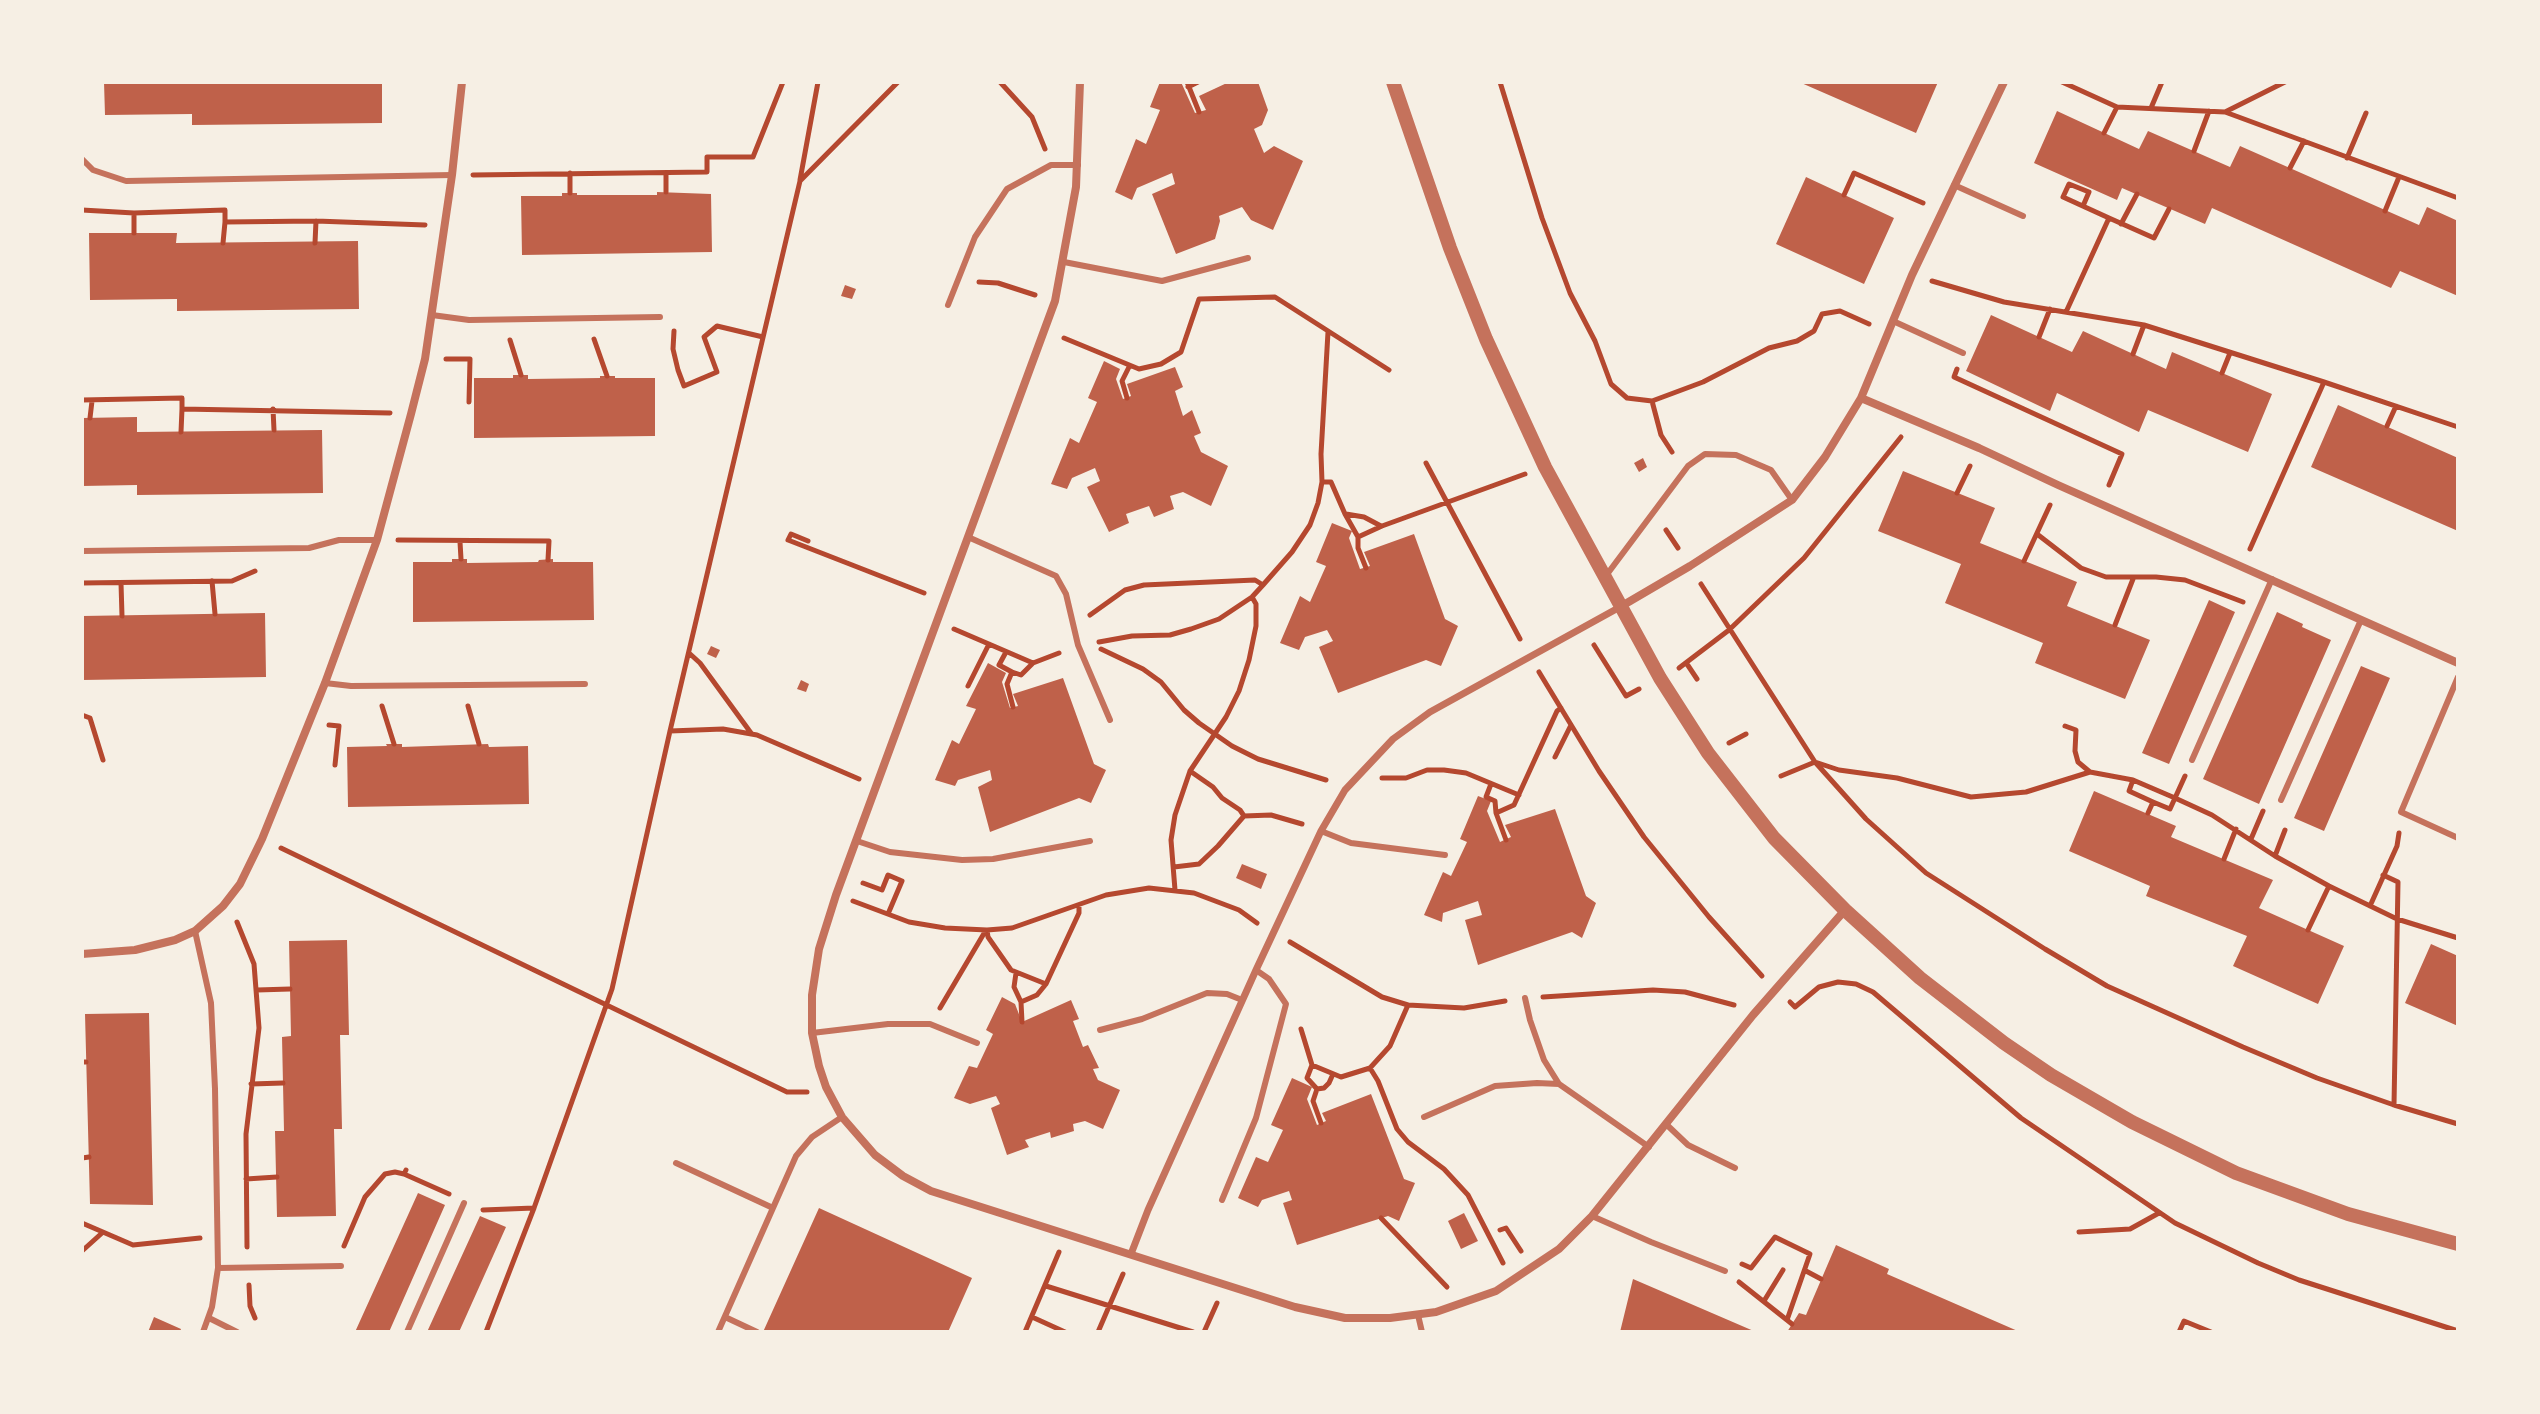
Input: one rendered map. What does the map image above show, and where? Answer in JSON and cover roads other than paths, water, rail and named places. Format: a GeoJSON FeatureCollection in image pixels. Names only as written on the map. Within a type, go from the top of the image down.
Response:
{"type":"FeatureCollection","features":[{"type":"Feature","properties":{"kind":"street"},"geometry":{"type":"LineString","coordinates":[[82,954],[135,950],[175,940],[195,931],[223,906],[240,884],[262,839],[325,683],[377,540],[411,414],[432,315],[462,82]]}},
{"type":"Feature","properties":{"kind":"street"},"geometry":{"type":"LineString","coordinates":[[1080,82],[1078,165],[1055,301],[836,895],[819,949],[812,995],[812,1033],[819,1066],[842,1117],[875,1155],[903,1176],[931,1191],[1295,1307],[1345,1318],[1390,1318],[1455,1306],[1513,1282],[1559,1249],[1592,1216],[1753,1015],[1845,910]]}},
{"type":"Feature","properties":{"kind":"street"},"geometry":{"type":"LineString","coordinates":[[1393,82],[1450,248],[1481,326],[1545,467],[1660,678],[1708,753],[1774,838],[1845,910],[1920,978],[2051,1075],[2132,1122],[2236,1173],[2292,1195],[2458,1244]]}},
{"type":"Feature","properties":{"kind":"street"},"geometry":{"type":"LineString","coordinates":[[1131,1254],[1242,1000],[1321,831],[1345,790],[1393,739],[1430,712],[1620,607],[1792,500],[1825,457],[1861,398],[1912,275],[2004,82]]}},
{"type":"Feature","properties":{"kind":"street"},"geometry":{"type":"LineString","coordinates":[[1861,398],[2458,663]]}},
{"type":"Feature","properties":{"kind":"lane"},"geometry":{"type":"LineString","coordinates":[[82,159],[93,170],[126,181],[452,175]]}},
{"type":"Feature","properties":{"kind":"lane"},"geometry":{"type":"LineString","coordinates":[[948,305],[975,237],[1007,189],[1051,165],[1078,165]]}},
{"type":"Feature","properties":{"kind":"lane"},"geometry":{"type":"LineString","coordinates":[[1954,185],[2023,216]]}},
{"type":"Feature","properties":{"kind":"lane"},"geometry":{"type":"LineString","coordinates":[[1064,262],[1162,281],[1248,258]]}},
{"type":"Feature","properties":{"kind":"lane"},"geometry":{"type":"LineString","coordinates":[[432,315],[469,320],[660,317]]}},
{"type":"Feature","properties":{"kind":"lane"},"geometry":{"type":"LineString","coordinates":[[1893,321],[1963,353]]}},
{"type":"Feature","properties":{"kind":"lane"},"geometry":{"type":"LineString","coordinates":[[1605,577],[1688,466],[1705,454],[1736,455],[1771,470],[1792,500]]}},
{"type":"Feature","properties":{"kind":"lane"},"geometry":{"type":"LineString","coordinates":[[968,537],[1056,576],[1066,594],[1078,645],[1110,720]]}},
{"type":"Feature","properties":{"kind":"lane"},"geometry":{"type":"LineString","coordinates":[[82,551],[309,548],[339,540],[377,540]]}},
{"type":"Feature","properties":{"kind":"lane"},"geometry":{"type":"LineString","coordinates":[[2192,760],[2272,579]]}},
{"type":"Feature","properties":{"kind":"lane"},"geometry":{"type":"LineString","coordinates":[[2281,800],[2361,620]]}},
{"type":"Feature","properties":{"kind":"lane"},"geometry":{"type":"LineString","coordinates":[[2458,677],[2401,812],[2458,838]]}},
{"type":"Feature","properties":{"kind":"lane"},"geometry":{"type":"LineString","coordinates":[[325,683],[585,684]]}},
{"type":"Feature","properties":{"kind":"lane"},"geometry":{"type":"LineString","coordinates":[[1321,831],[1351,843],[1445,855]]}},
{"type":"Feature","properties":{"kind":"lane"},"geometry":{"type":"LineString","coordinates":[[857,841],[890,852],[962,860],[993,859],[1090,841]]}},
{"type":"Feature","properties":{"kind":"lane"},"geometry":{"type":"LineString","coordinates":[[195,931],[211,1003],[218,1268],[209,1318],[203,1332]]}},
{"type":"Feature","properties":{"kind":"lane"},"geometry":{"type":"LineString","coordinates":[[1222,1200],[1256,1118],[1286,1004],[1269,979],[1256,970]]}},
{"type":"Feature","properties":{"kind":"lane"},"geometry":{"type":"LineString","coordinates":[[1100,1030],[1142,1019],[1207,993],[1227,994],[1242,1000]]}},
{"type":"Feature","properties":{"kind":"lane"},"geometry":{"type":"LineString","coordinates":[[1525,998],[1544,1060],[1559,1084],[1649,1147]]}},
{"type":"Feature","properties":{"kind":"lane"},"geometry":{"type":"LineString","coordinates":[[812,1033],[888,1024],[930,1024],[977,1043]]}},
{"type":"Feature","properties":{"kind":"lane"},"geometry":{"type":"LineString","coordinates":[[1424,1117],[1495,1086],[1559,1084]]}},
{"type":"Feature","properties":{"kind":"lane"},"geometry":{"type":"LineString","coordinates":[[718,1332],[796,1156],[812,1137],[842,1117]]}},
{"type":"Feature","properties":{"kind":"lane"},"geometry":{"type":"LineString","coordinates":[[1667,1125],[1688,1145],[1735,1168]]}},
{"type":"Feature","properties":{"kind":"lane"},"geometry":{"type":"LineString","coordinates":[[676,1163],[773,1208]]}},
{"type":"Feature","properties":{"kind":"lane"},"geometry":{"type":"LineString","coordinates":[[407,1332],[464,1203]]}},
{"type":"Feature","properties":{"kind":"lane"},"geometry":{"type":"LineString","coordinates":[[1592,1216],[1725,1271]]}},
{"type":"Feature","properties":{"kind":"lane"},"geometry":{"type":"LineString","coordinates":[[218,1268],[341,1266]]}},
{"type":"Feature","properties":{"kind":"lane"},"geometry":{"type":"LineString","coordinates":[[1418,1315],[1422,1332]]}},
{"type":"Feature","properties":{"kind":"lane"},"geometry":{"type":"LineString","coordinates":[[725,1317],[757,1332]]}},
{"type":"Feature","properties":{"kind":"lane"},"geometry":{"type":"LineString","coordinates":[[209,1318],[237,1332]]}}]}
